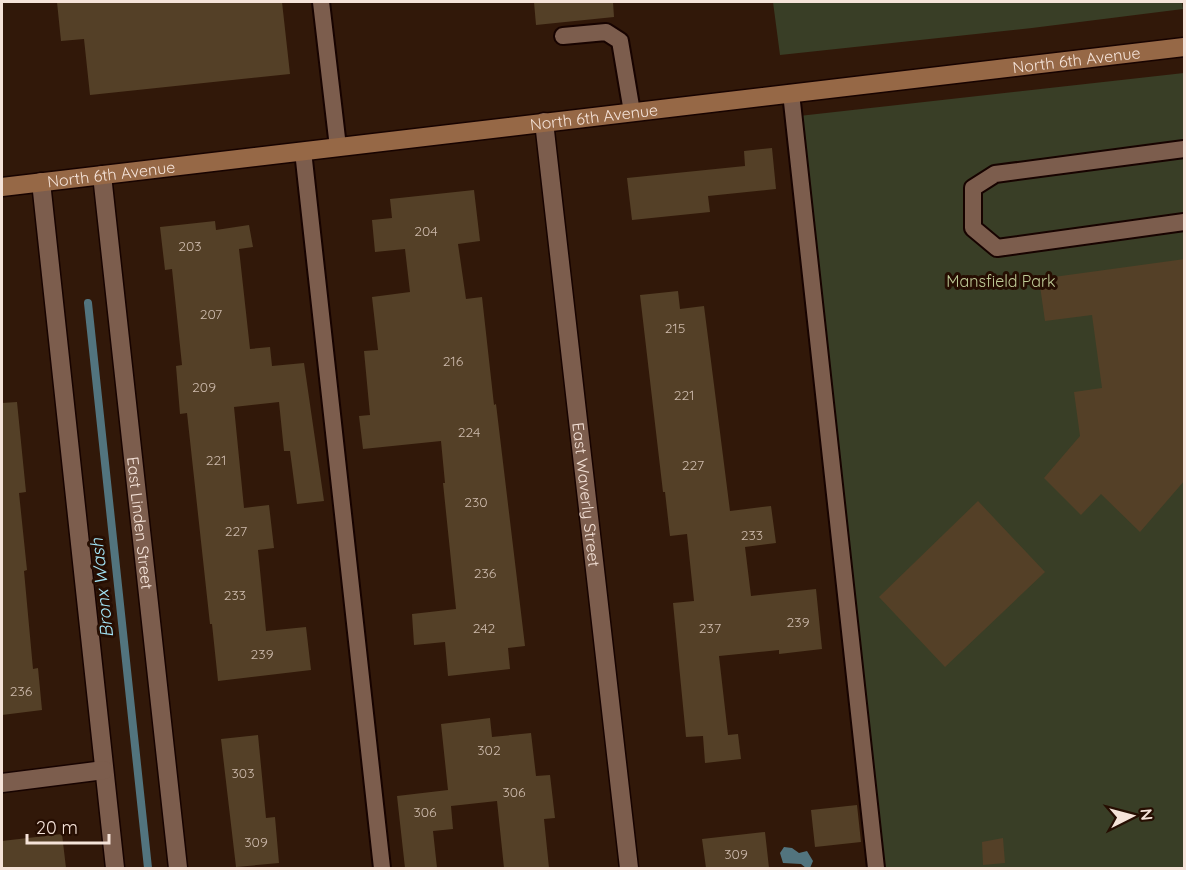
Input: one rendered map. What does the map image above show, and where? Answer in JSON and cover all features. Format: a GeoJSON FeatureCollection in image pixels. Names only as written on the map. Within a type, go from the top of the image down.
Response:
{"type":"FeatureCollection","features":[{"type":"Feature","properties":{"kind":"street","name":"North 6th Avenue"},"geometry":{"type":"LineString","coordinates":[[2,187],[1185,47]]}},
{"type":"Feature","properties":{"kind":"street","name":"East Waverly Street"},"geometry":{"type":"LineString","coordinates":[[544,122],[629,868]]}},
{"type":"Feature","properties":{"kind":"street","name":"East Linden Street"},"geometry":{"type":"LineString","coordinates":[[102,175],[178,868]]}},
{"type":"Feature","properties":{"kind":"street"},"geometry":{"type":"LineString","coordinates":[[41,182],[115,868]]}},
{"type":"Feature","properties":{"kind":"street"},"geometry":{"type":"LineString","coordinates":[[2,783],[104,770]]}},
{"type":"Feature","properties":{"kind":"lane"},"geometry":{"type":"LineString","coordinates":[[321,2],[338,147]]}},
{"type":"Feature","properties":{"kind":"lane"},"geometry":{"type":"LineString","coordinates":[[563,36],[606,32],[620,41],[632,112]]}},
{"type":"Feature","properties":{"kind":"lane"},"geometry":{"type":"LineString","coordinates":[[791,93],[876,868]]}},
{"type":"Feature","properties":{"kind":"lane"},"geometry":{"type":"LineString","coordinates":[[1185,149],[995,174],[973,188],[973,228],[997,248],[1185,222]]}},
{"type":"Feature","properties":{"kind":"lane"},"geometry":{"type":"LineString","coordinates":[[303,151],[382,868]]}},
{"type":"Feature","properties":{"kind":"green space"},"geometry":{"type":"Polygon","coordinates":[[[773,2],[1182,2],[1183,9],[780,55],[773,2]]]}},
{"type":"Feature","properties":{"kind":"green space","name":"Mansfield Park"},"geometry":{"type":"Polygon","coordinates":[[[1184,73],[1184,868],[881,868],[799,116],[1184,73]]]}},
{"type":"Feature","properties":{"kind":"water"},"geometry":{"type":"Polygon","coordinates":[[[784,847],[792,848],[799,853],[807,851],[813,861],[810,868],[801,864],[783,863],[780,853],[784,847]]]}},
{"type":"Feature","properties":{"kind":"building"},"geometry":{"type":"Polygon","coordinates":[[[57,2],[282,2],[290,74],[90,95],[84,39],[61,41],[57,2]]]}},
{"type":"Feature","properties":{"kind":"building"},"geometry":{"type":"Polygon","coordinates":[[[534,2],[613,2],[614,17],[536,25],[534,2]]]}},
{"type":"Feature","properties":{"kind":"building"},"geometry":{"type":"Polygon","coordinates":[[[772,148],[776,189],[708,196],[710,212],[632,220],[627,178],[745,166],[744,151],[772,148]]]}},
{"type":"Feature","properties":{"kind":"building"},"geometry":{"type":"Polygon","coordinates":[[[474,190],[480,241],[458,244],[466,299],[482,297],[525,646],[508,648],[510,669],[448,676],[445,642],[414,645],[412,614],[456,609],[441,441],[363,449],[359,416],[370,415],[364,351],[378,350],[372,297],[410,292],[405,249],[375,252],[372,220],[392,218],[390,199],[474,190]]]}},
{"type":"Feature","properties":{"kind":"building"},"geometry":{"type":"Polygon","coordinates":[[[215,221],[216,230],[249,225],[253,247],[239,249],[250,349],[270,347],[272,366],[304,363],[324,501],[297,504],[290,451],[284,451],[279,402],[234,407],[244,508],[269,505],[274,548],[258,550],[266,631],[306,627],[311,670],[218,681],[187,413],[180,414],[176,366],[182,365],[172,269],[165,270],[160,227],[215,221]]]}},
{"type":"Feature","properties":{"kind":"building"},"geometry":{"type":"Polygon","coordinates":[[[1185,259],[1185,480],[1140,532],[1101,494],[1081,515],[1044,478],[1080,436],[1074,392],[1102,388],[1092,315],[1045,321],[1039,279],[1185,259]]]}},
{"type":"Feature","properties":{"kind":"building"},"geometry":{"type":"Polygon","coordinates":[[[678,291],[680,309],[704,306],[730,511],[771,506],[776,543],[745,547],[751,596],[816,589],[822,649],[779,654],[779,650],[719,656],[728,735],[738,734],[741,759],[705,763],[703,736],[686,737],[673,603],[694,601],[687,534],[670,536],[640,295],[678,291]]]}},
{"type":"Feature","properties":{"kind":"building"},"geometry":{"type":"Polygon","coordinates":[[[17,402],[26,492],[19,493],[27,570],[24,571],[33,669],[38,668],[42,710],[2,715],[2,403],[17,402]]]}},
{"type":"Feature","properties":{"kind":"building"},"geometry":{"type":"Polygon","coordinates":[[[978,501],[1045,572],[945,667],[879,597],[978,501]]]}},
{"type":"Feature","properties":{"kind":"building"},"geometry":{"type":"Polygon","coordinates":[[[490,718],[492,737],[531,733],[536,776],[550,775],[555,818],[544,819],[549,868],[504,868],[497,801],[451,806],[453,829],[433,831],[437,868],[405,868],[397,796],[448,790],[441,724],[490,718]]]}},
{"type":"Feature","properties":{"kind":"building"},"geometry":{"type":"Polygon","coordinates":[[[258,735],[266,818],[275,817],[279,863],[236,867],[221,739],[258,735]]]}},
{"type":"Feature","properties":{"kind":"building"},"geometry":{"type":"Polygon","coordinates":[[[857,805],[861,842],[815,847],[811,810],[857,805]]]}},
{"type":"Feature","properties":{"kind":"building"},"geometry":{"type":"Polygon","coordinates":[[[765,832],[769,868],[706,868],[702,839],[765,832]]]}},
{"type":"Feature","properties":{"kind":"building"},"geometry":{"type":"Polygon","coordinates":[[[62,834],[66,868],[2,868],[2,841],[62,834]]]}},
{"type":"Feature","properties":{"kind":"building"},"geometry":{"type":"Polygon","coordinates":[[[1003,838],[1005,863],[983,865],[982,842],[1003,838]]]}},
{"type":"Feature","properties":{"kind":"waterway","name":"Bronx Wash"},"geometry":{"type":"LineString","coordinates":[[88,303],[148,868]]}}]}
